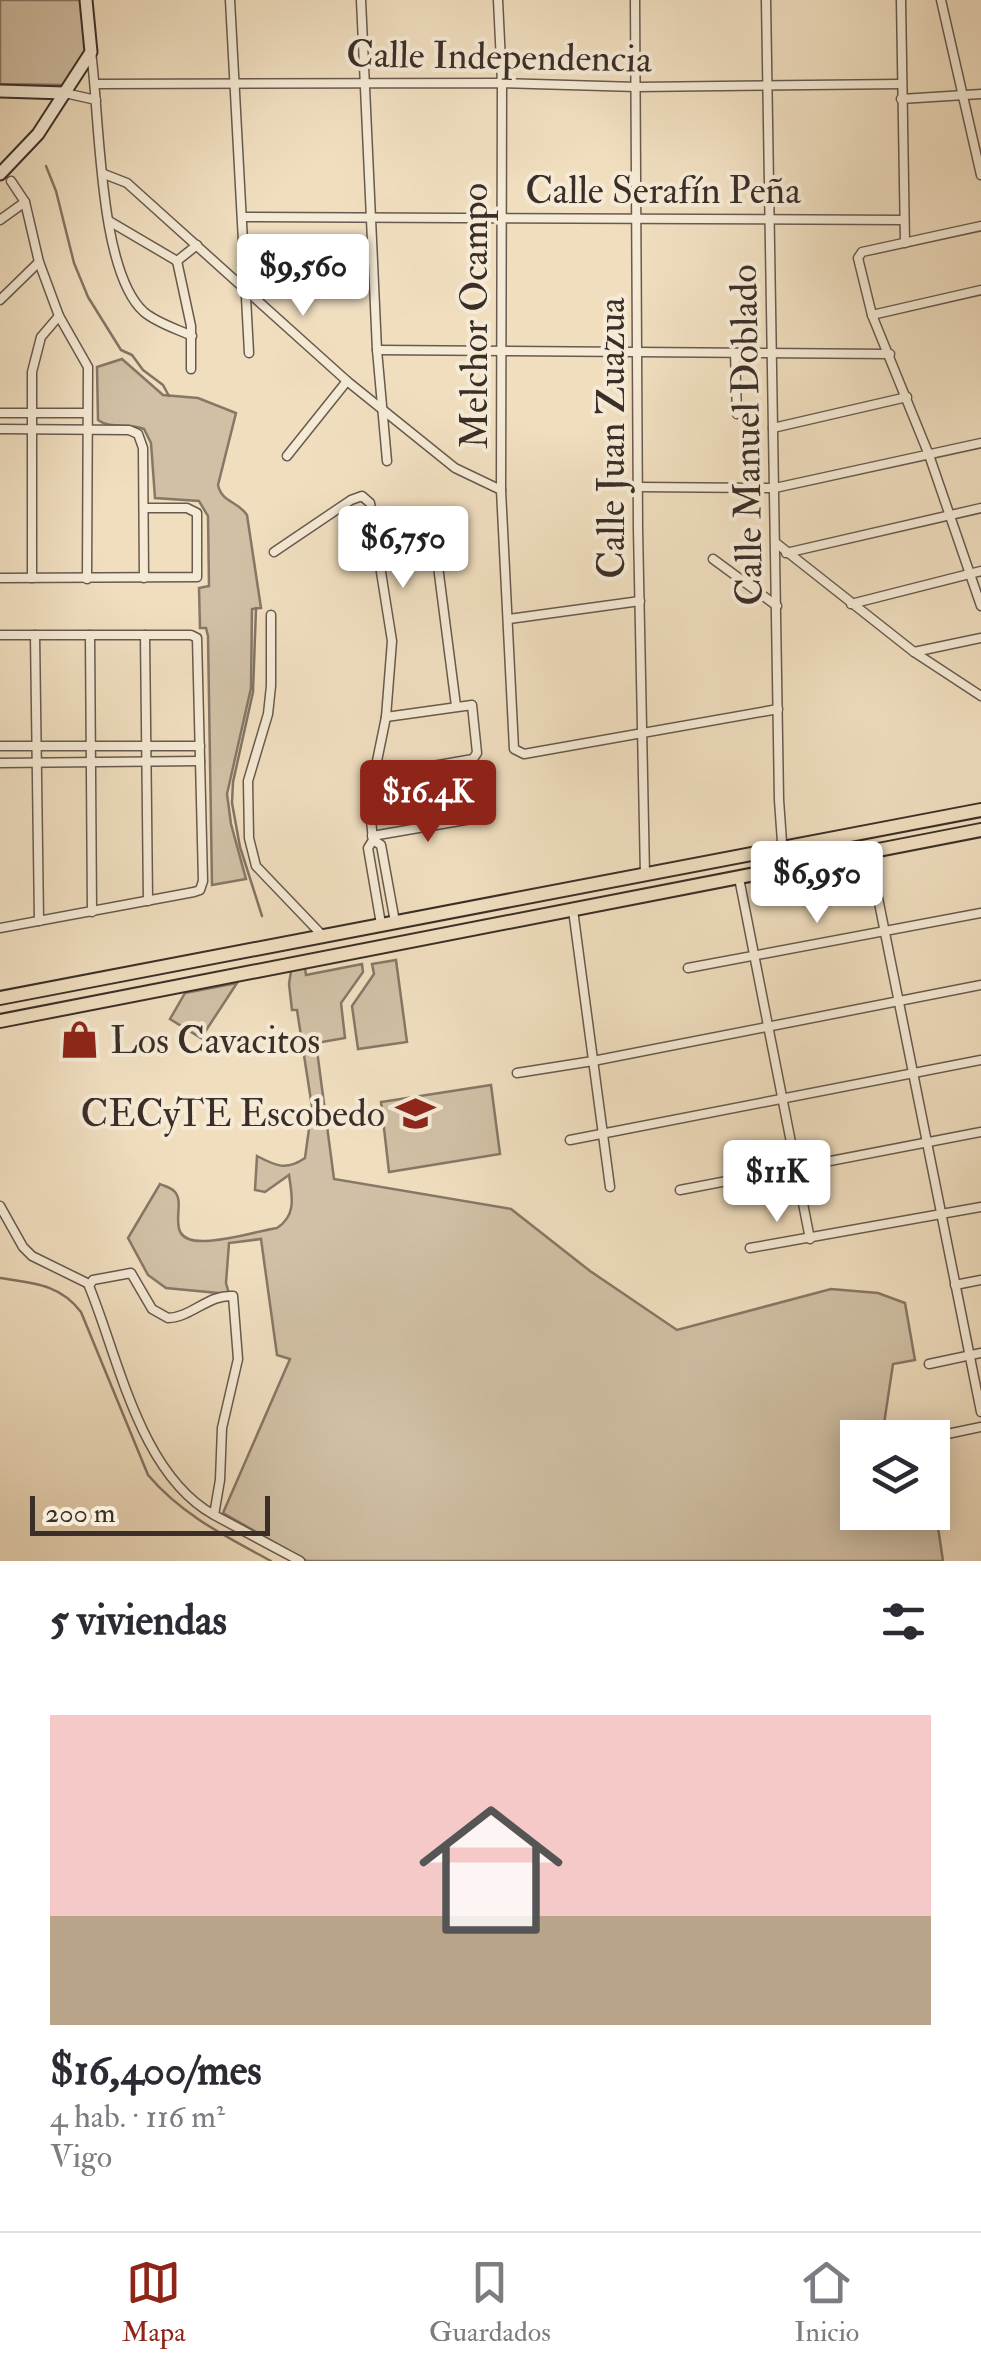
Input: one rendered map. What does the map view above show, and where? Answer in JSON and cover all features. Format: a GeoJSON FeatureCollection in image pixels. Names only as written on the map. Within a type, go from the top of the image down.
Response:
{"type":"FeatureCollection","features":[{"type":"Feature","properties":{"kind":"main road"},"geometry":{"type":"LineString","coordinates":[[6,178],[11,165],[38,134],[91,52],[86,0]]}},
{"type":"Feature","properties":{"kind":"main road"},"geometry":{"type":"LineString","coordinates":[[0,91],[65,94]]}},
{"type":"Feature","properties":{"kind":"main road"},"geometry":{"type":"LineString","coordinates":[[0,157],[11,165]]}},
{"type":"Feature","properties":{"kind":"main road"},"geometry":{"type":"LineString","coordinates":[[0,998],[981,810]]}},
{"type":"Feature","properties":{"kind":"main road"},"geometry":{"type":"LineString","coordinates":[[0,1021],[981,830]]}},
{"type":"Feature","properties":{"kind":"street"},"geometry":{"type":"LineString","coordinates":[[230,0],[249,352]]}},
{"type":"Feature","properties":{"kind":"street"},"geometry":{"type":"LineString","coordinates":[[361,0],[370,215],[387,461]]}},
{"type":"Feature","properties":{"kind":"street","name":"Melchor Ocampo"},"geometry":{"type":"LineString","coordinates":[[498,0],[502,83],[502,490],[516,752],[524,754],[643,732]]}},
{"type":"Feature","properties":{"kind":"street","name":"Calle Juan Zuazua"},"geometry":{"type":"LineString","coordinates":[[635,0],[645,876]]}},
{"type":"Feature","properties":{"kind":"street","name":"Calle Manuel Doblado"},"geometry":{"type":"LineString","coordinates":[[766,0],[780,850],[784,870]]}},
{"type":"Feature","properties":{"kind":"street"},"geometry":{"type":"LineString","coordinates":[[901,0],[905,243]]}},
{"type":"Feature","properties":{"kind":"street"},"geometry":{"type":"LineString","coordinates":[[941,0],[981,175]]}},
{"type":"Feature","properties":{"kind":"street"},"geometry":{"type":"LineString","coordinates":[[91,52],[115,262],[129,293],[147,314],[192,336]]}},
{"type":"Feature","properties":{"kind":"street","name":"Calle Independencia"},"geometry":{"type":"LineString","coordinates":[[96,84],[502,83],[638,88],[901,84]]}},
{"type":"Feature","properties":{"kind":"street"},"geometry":{"type":"LineString","coordinates":[[65,94],[96,100]]}},
{"type":"Feature","properties":{"kind":"street"},"geometry":{"type":"LineString","coordinates":[[901,99],[981,94]]}},
{"type":"Feature","properties":{"kind":"street"},"geometry":{"type":"LineString","coordinates":[[104,174],[127,183],[347,382],[456,468],[502,490]]}},
{"type":"Feature","properties":{"kind":"street"},"geometry":{"type":"LineString","coordinates":[[6,178],[26,202],[39,262],[59,316],[88,366],[86,579]]}},
{"type":"Feature","properties":{"kind":"street"},"geometry":{"type":"LineString","coordinates":[[0,220],[26,202]]}},
{"type":"Feature","properties":{"kind":"street","name":"Calle Serafín Peña"},"geometry":{"type":"LineString","coordinates":[[243,217],[903,220]]}},
{"type":"Feature","properties":{"kind":"street"},"geometry":{"type":"LineString","coordinates":[[108,221],[177,261],[192,336],[191,369]]}},
{"type":"Feature","properties":{"kind":"street"},"geometry":{"type":"LineString","coordinates":[[981,226],[859,255],[872,315],[907,397],[981,606]]}},
{"type":"Feature","properties":{"kind":"street"},"geometry":{"type":"LineString","coordinates":[[177,261],[197,245]]}},
{"type":"Feature","properties":{"kind":"street"},"geometry":{"type":"LineString","coordinates":[[0,300],[39,262]]}},
{"type":"Feature","properties":{"kind":"street"},"geometry":{"type":"LineString","coordinates":[[872,315],[981,290]]}},
{"type":"Feature","properties":{"kind":"street"},"geometry":{"type":"LineString","coordinates":[[32,578],[31,413],[36,349],[59,316]]}},
{"type":"Feature","properties":{"kind":"street"},"geometry":{"type":"LineString","coordinates":[[378,350],[890,354]]}},
{"type":"Feature","properties":{"kind":"street"},"geometry":{"type":"LineString","coordinates":[[735,354],[737,414]]}},
{"type":"Feature","properties":{"kind":"street"},"geometry":{"type":"LineString","coordinates":[[287,456],[347,382]]}},
{"type":"Feature","properties":{"kind":"street"},"geometry":{"type":"LineString","coordinates":[[773,428],[907,397]]}},
{"type":"Feature","properties":{"kind":"street"},"geometry":{"type":"LineString","coordinates":[[0,413],[87,414]]}},
{"type":"Feature","properties":{"kind":"street"},"geometry":{"type":"LineString","coordinates":[[0,429],[132,430],[139,436],[143,448],[144,578]]}},
{"type":"Feature","properties":{"kind":"street"},"geometry":{"type":"LineString","coordinates":[[638,487],[776,488],[981,443]]}},
{"type":"Feature","properties":{"kind":"street"},"geometry":{"type":"LineString","coordinates":[[274,552],[351,500],[362,496],[370,503],[392,641],[386,717],[368,810],[373,838],[368,848],[388,923]]}},
{"type":"Feature","properties":{"kind":"street"},"geometry":{"type":"LineString","coordinates":[[0,578],[198,577],[199,518],[194,510],[144,508]]}},
{"type":"Feature","properties":{"kind":"street"},"geometry":{"type":"LineString","coordinates":[[785,553],[981,508]]}},
{"type":"Feature","properties":{"kind":"street"},"geometry":{"type":"LineString","coordinates":[[435,544],[456,706]]}},
{"type":"Feature","properties":{"kind":"street"},"geometry":{"type":"LineString","coordinates":[[776,544],[914,652],[981,696]]}},
{"type":"Feature","properties":{"kind":"street"},"geometry":{"type":"LineString","coordinates":[[712,559],[776,606]]}},
{"type":"Feature","properties":{"kind":"street"},"geometry":{"type":"LineString","coordinates":[[851,604],[981,572]]}},
{"type":"Feature","properties":{"kind":"street"},"geometry":{"type":"LineString","coordinates":[[509,620],[640,602]]}},
{"type":"Feature","properties":{"kind":"street"},"geometry":{"type":"LineString","coordinates":[[272,615],[268,714],[248,781],[251,852],[260,871],[322,935]]}},
{"type":"Feature","properties":{"kind":"street"},"geometry":{"type":"LineString","coordinates":[[35,635],[38,921]]}},
{"type":"Feature","properties":{"kind":"street"},"geometry":{"type":"LineString","coordinates":[[90,635],[92,912]]}},
{"type":"Feature","properties":{"kind":"street"},"geometry":{"type":"LineString","coordinates":[[0,636],[197,638],[202,888],[0,928]]}},
{"type":"Feature","properties":{"kind":"street"},"geometry":{"type":"LineString","coordinates":[[146,636],[148,901]]}},
{"type":"Feature","properties":{"kind":"street"},"geometry":{"type":"LineString","coordinates":[[914,652],[981,638]]}},
{"type":"Feature","properties":{"kind":"street"},"geometry":{"type":"LineString","coordinates":[[375,776],[472,759],[477,754],[472,705],[386,717]]}},
{"type":"Feature","properties":{"kind":"street"},"geometry":{"type":"LineString","coordinates":[[643,732],[778,709]]}},
{"type":"Feature","properties":{"kind":"street"},"geometry":{"type":"LineString","coordinates":[[0,746],[200,746]]}},
{"type":"Feature","properties":{"kind":"street"},"geometry":{"type":"LineString","coordinates":[[0,763],[200,761]]}},
{"type":"Feature","properties":{"kind":"street"},"geometry":{"type":"LineString","coordinates":[[373,838],[476,818]]}},
{"type":"Feature","properties":{"kind":"street"},"geometry":{"type":"LineString","coordinates":[[373,838],[382,844],[388,923]]}},
{"type":"Feature","properties":{"kind":"street"},"geometry":{"type":"LineString","coordinates":[[868,853],[981,1412]]}},
{"type":"Feature","properties":{"kind":"street"},"geometry":{"type":"LineString","coordinates":[[371,866],[385,864]]}},
{"type":"Feature","properties":{"kind":"street"},"geometry":{"type":"LineString","coordinates":[[739,878],[810,1238]]}},
{"type":"Feature","properties":{"kind":"street"},"geometry":{"type":"LineString","coordinates":[[574,910],[610,1187]]}},
{"type":"Feature","properties":{"kind":"street"},"geometry":{"type":"LineString","coordinates":[[688,968],[981,913]]}},
{"type":"Feature","properties":{"kind":"street"},"geometry":{"type":"LineString","coordinates":[[516,1073],[981,985]]}},
{"type":"Feature","properties":{"kind":"street"},"geometry":{"type":"LineString","coordinates":[[570,1140],[981,1060]]}},
{"type":"Feature","properties":{"kind":"street"},"geometry":{"type":"LineString","coordinates":[[680,1190],[981,1132]]}},
{"type":"Feature","properties":{"kind":"street"},"geometry":{"type":"LineString","coordinates":[[0,1206],[32,1256],[88,1284],[150,1445],[168,1474],[214,1515],[300,1561]]}},
{"type":"Feature","properties":{"kind":"street"},"geometry":{"type":"LineString","coordinates":[[750,1248],[981,1207]]}},
{"type":"Feature","properties":{"kind":"street"},"geometry":{"type":"LineString","coordinates":[[88,1284],[127,1272],[152,1309],[168,1318],[182,1316],[218,1296],[234,1297],[238,1359],[222,1428],[214,1515]]}},
{"type":"Feature","properties":{"kind":"street"},"geometry":{"type":"LineString","coordinates":[[955,1285],[981,1280]]}},
{"type":"Feature","properties":{"kind":"street"},"geometry":{"type":"LineString","coordinates":[[928,1364],[981,1353]]}},
{"type":"Feature","properties":{"kind":"street"},"geometry":{"type":"LineString","coordinates":[[950,1434],[981,1428]]}},
{"type":"Feature","properties":{"kind":"shaded area"},"geometry":{"type":"Polygon","coordinates":[[[0,0],[83,0],[87,48],[63,85],[0,84],[0,0]]]}},
{"type":"Feature","properties":{"kind":"shaded area"},"geometry":{"type":"Polygon","coordinates":[[[122,359],[163,395],[198,398],[236,413],[218,485],[223,495],[247,515],[261,608],[252,609],[251,688],[227,794],[246,879],[212,885],[208,636],[206,628],[200,628],[199,588],[209,586],[208,516],[199,501],[155,498],[151,443],[144,429],[98,420],[97,367],[122,359]]]}},
{"type":"Feature","properties":{"kind":"shaded area"},"geometry":{"type":"Polygon","coordinates":[[[396,960],[407,1042],[358,1049],[352,1006],[374,974],[372,964],[396,960]]]}},
{"type":"Feature","properties":{"kind":"shaded area"},"geometry":{"type":"Polygon","coordinates":[[[362,964],[363,972],[341,1003],[345,1038],[316,1043],[334,1179],[511,1209],[590,1271],[677,1330],[831,1289],[878,1293],[905,1303],[915,1360],[893,1364],[885,1420],[840,1420],[840,1530],[938,1530],[943,1561],[307,1561],[223,1513],[290,1359],[277,1355],[261,1239],[229,1243],[229,1294],[166,1288],[148,1275],[128,1238],[160,1184],[178,1197],[179,1229],[192,1240],[233,1238],[277,1228],[288,1217],[292,1204],[289,1175],[265,1192],[255,1190],[257,1156],[281,1166],[305,1158],[312,1107],[297,1010],[292,1010],[289,984],[291,971],[305,968],[306,975],[362,964]]]}},
{"type":"Feature","properties":{"kind":"shaded area"},"geometry":{"type":"Polygon","coordinates":[[[237,983],[201,1038],[170,1019],[185,993],[237,983]]]}},
{"type":"Feature","properties":{"kind":"shaded area"},"geometry":{"type":"Polygon","coordinates":[[[491,1085],[500,1154],[389,1172],[381,1102],[491,1085]]]}},
{"type":"Feature","properties":{"kind":"waterway"},"geometry":{"type":"LineString","coordinates":[[46,166],[88,297],[121,350],[132,355],[169,396]]}},
{"type":"Feature","properties":{"kind":"waterway"},"geometry":{"type":"LineString","coordinates":[[256,608],[253,692],[232,803],[240,847],[262,916]]}},
{"type":"Feature","properties":{"kind":"waterway"},"geometry":{"type":"LineString","coordinates":[[0,1278],[45,1286],[73,1303],[81,1312],[148,1475],[190,1513],[271,1561]]}},
{"type":"Feature","properties":{"kind":"place","name":"Los Cavacitos"},"geometry":{"type":"Point","coordinates":[80,1040]}},
{"type":"Feature","properties":{"kind":"place","name":"CECyTE Escobedo"},"geometry":{"type":"Point","coordinates":[415,1113]}}]}
